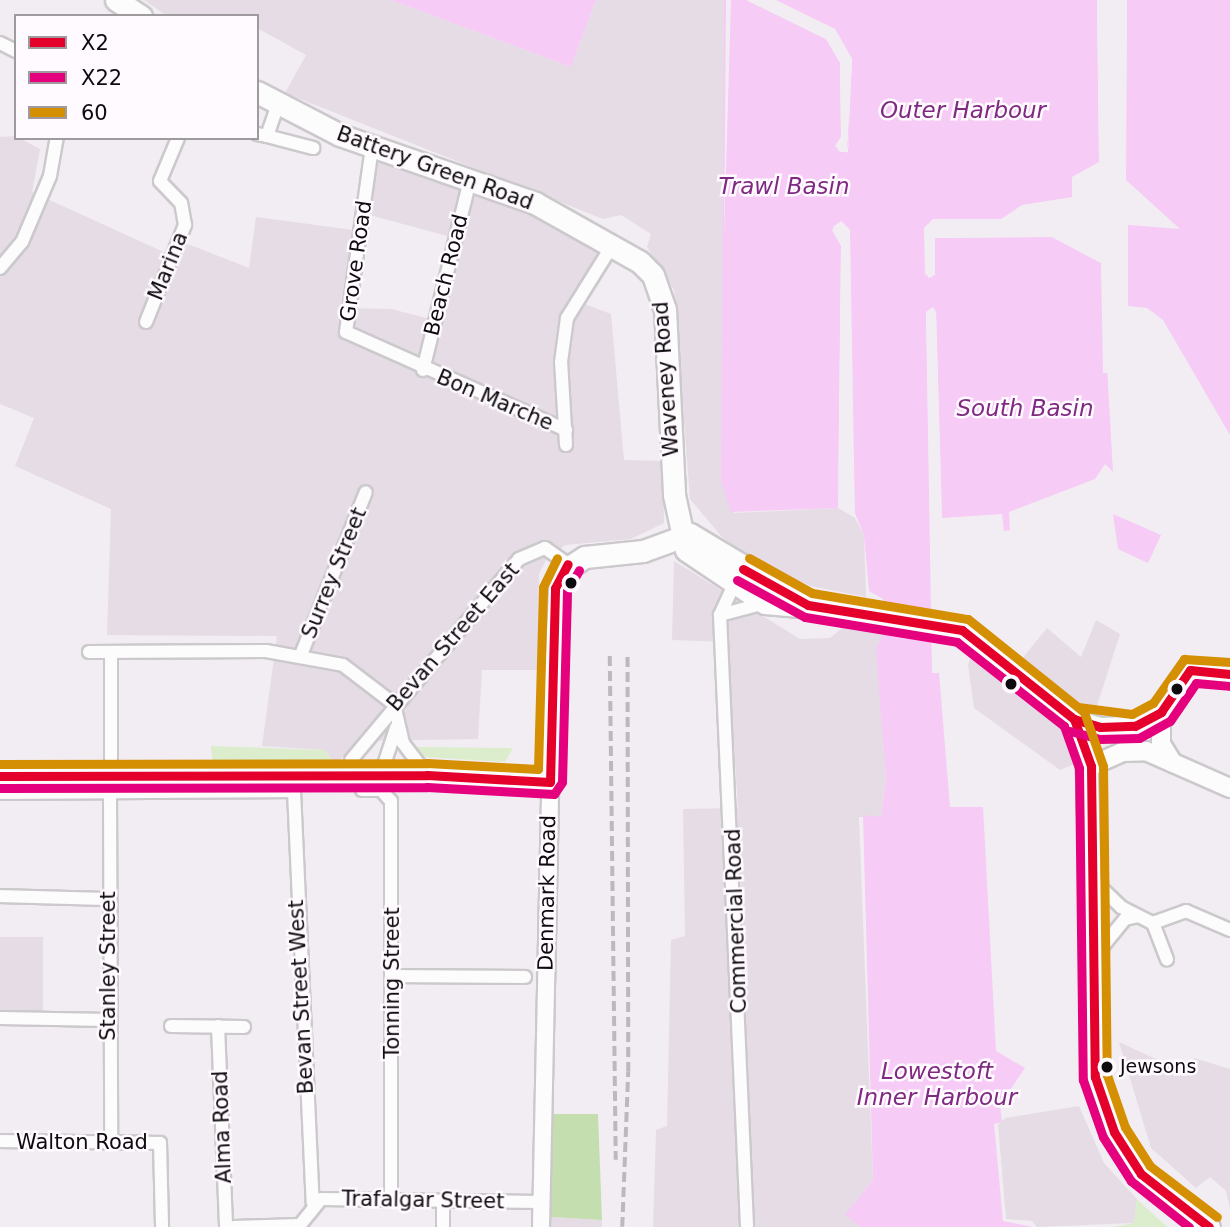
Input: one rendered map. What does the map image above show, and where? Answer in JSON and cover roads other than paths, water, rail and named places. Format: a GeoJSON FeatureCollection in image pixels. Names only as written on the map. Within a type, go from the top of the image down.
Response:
{"type":"FeatureCollection","features":[{"type":"Feature","properties":{"kind":"highway"},"geometry":{"type":"LineString","coordinates":[[116,0],[138,14]]}},
{"type":"Feature","properties":{"kind":"highway","name":"Battery Green Road"},"geometry":{"type":"LineString","coordinates":[[259,93],[372,147],[559,213],[613,244]]}},
{"type":"Feature","properties":{"kind":"highway","name":"Waveney Road"},"geometry":{"type":"LineString","coordinates":[[613,244],[653,275],[665,309],[680,536]]}},
{"type":"Feature","properties":{"kind":"highway"},"geometry":{"type":"LineString","coordinates":[[568,564],[655,548],[690,534],[765,603],[808,605],[950,626],[985,644],[1073,719],[1091,766],[1094,1077],[1114,1132],[1155,1191],[1209,1227]]}},
{"type":"Feature","properties":{"kind":"highway","name":"Denmark Road"},"geometry":{"type":"LineString","coordinates":[[550,782],[555,588],[568,564]]}},
{"type":"Feature","properties":{"kind":"highway"},"geometry":{"type":"LineString","coordinates":[[738,576],[808,605]]}},
{"type":"Feature","properties":{"kind":"highway"},"geometry":{"type":"LineString","coordinates":[[0,776],[427,775],[550,782]]}},
{"type":"Feature","properties":{"kind":"main road"},"geometry":{"type":"LineString","coordinates":[[1173,763],[1159,733],[1161,712],[1185,674],[1197,668],[1230,674]]}},
{"type":"Feature","properties":{"kind":"main road"},"geometry":{"type":"LineString","coordinates":[[1073,719],[1120,729],[1161,712]]}},
{"type":"Feature","properties":{"kind":"main road"},"geometry":{"type":"LineString","coordinates":[[1091,766],[1136,750],[1230,788]]}},
{"type":"Feature","properties":{"kind":"street"},"geometry":{"type":"LineString","coordinates":[[278,104],[262,135],[313,148]]}},
{"type":"Feature","properties":{"kind":"street"},"geometry":{"type":"LineString","coordinates":[[1,264],[22,243],[50,176],[57,140]]}},
{"type":"Feature","properties":{"kind":"street","name":"Marina"},"geometry":{"type":"LineString","coordinates":[[146,322],[185,225],[181,203],[160,181],[177,140]]}},
{"type":"Feature","properties":{"kind":"street","name":"Grove Road"},"geometry":{"type":"LineString","coordinates":[[372,147],[345,325],[350,335],[423,370]]}},
{"type":"Feature","properties":{"kind":"street","name":"Beach Road"},"geometry":{"type":"LineString","coordinates":[[423,370],[470,180]]}},
{"type":"Feature","properties":{"kind":"street"},"geometry":{"type":"LineString","coordinates":[[566,445],[561,362],[567,318],[613,244]]}},
{"type":"Feature","properties":{"kind":"street","name":"Bon Marche"},"geometry":{"type":"LineString","coordinates":[[423,370],[566,430]]}},
{"type":"Feature","properties":{"kind":"street","name":"Surrey Street"},"geometry":{"type":"LineString","coordinates":[[302,655],[366,492]]}},
{"type":"Feature","properties":{"kind":"street","name":"Bevan Street East"},"geometry":{"type":"LineString","coordinates":[[351,760],[394,704],[519,559],[545,548],[568,564]]}},
{"type":"Feature","properties":{"kind":"street","name":"Commercial Road"},"geometry":{"type":"LineString","coordinates":[[738,576],[720,615],[747,1227]]}},
{"type":"Feature","properties":{"kind":"street"},"geometry":{"type":"LineString","coordinates":[[720,615],[765,603]]}},
{"type":"Feature","properties":{"kind":"street"},"geometry":{"type":"LineString","coordinates":[[89,652],[302,655],[342,665],[394,704],[397,724],[412,761],[427,775]]}},
{"type":"Feature","properties":{"kind":"street"},"geometry":{"type":"LineString","coordinates":[[111,652],[111,758]]}},
{"type":"Feature","properties":{"kind":"street"},"geometry":{"type":"LineString","coordinates":[[380,777],[397,724]]}},
{"type":"Feature","properties":{"kind":"street","name":"Denmark Road"},"geometry":{"type":"LineString","coordinates":[[541,1227],[550,782]]}},
{"type":"Feature","properties":{"kind":"street","name":"Tonning Street"},"geometry":{"type":"LineString","coordinates":[[362,790],[382,790],[391,802],[391,1199]]}},
{"type":"Feature","properties":{"kind":"street","name":"Bevan Street West"},"geometry":{"type":"LineString","coordinates":[[110,792],[294,791],[313,1203]]}},
{"type":"Feature","properties":{"kind":"street"},"geometry":{"type":"LineString","coordinates":[[0,793],[110,792]]}},
{"type":"Feature","properties":{"kind":"street","name":"Stanley Street"},"geometry":{"type":"LineString","coordinates":[[110,792],[111,1138]]}},
{"type":"Feature","properties":{"kind":"street"},"geometry":{"type":"LineString","coordinates":[[1091,878],[1138,916],[1153,923],[1167,958]]}},
{"type":"Feature","properties":{"kind":"street"},"geometry":{"type":"LineString","coordinates":[[0,896],[109,898]]}},
{"type":"Feature","properties":{"kind":"street"},"geometry":{"type":"LineString","coordinates":[[1153,923],[1186,911],[1230,930]]}},
{"type":"Feature","properties":{"kind":"street"},"geometry":{"type":"LineString","coordinates":[[1091,961],[1125,919],[1138,916]]}},
{"type":"Feature","properties":{"kind":"street"},"geometry":{"type":"LineString","coordinates":[[393,976],[525,978]]}},
{"type":"Feature","properties":{"kind":"street"},"geometry":{"type":"LineString","coordinates":[[0,1018],[109,1020]]}},
{"type":"Feature","properties":{"kind":"street"},"geometry":{"type":"LineString","coordinates":[[171,1026],[243,1027]]}},
{"type":"Feature","properties":{"kind":"street","name":"Alma Road"},"geometry":{"type":"LineString","coordinates":[[218,1026],[226,1227]]}},
{"type":"Feature","properties":{"kind":"street","name":"Walton Road"},"geometry":{"type":"LineString","coordinates":[[0,1141],[111,1138],[163,1146],[162,1227]]}},
{"type":"Feature","properties":{"kind":"street","name":"Trafalgar Street"},"geometry":{"type":"LineString","coordinates":[[234,1227],[300,1226],[313,1203],[391,1199],[541,1202]]}},
{"type":"Feature","properties":{"kind":"street"},"geometry":{"type":"LineString","coordinates":[[443,1200],[443,1227]]}},
{"type":"Feature","properties":{"kind":"water"},"geometry":{"type":"Polygon","coordinates":[[[391,0],[596,0],[571,67],[391,0]]]}},
{"type":"Feature","properties":{"kind":"water"},"geometry":{"type":"Polygon","coordinates":[[[724,0],[746,0],[826,39],[840,62],[841,137],[835,146],[847,153],[852,59],[835,29],[776,0],[1097,0],[1099,162],[1072,177],[1072,197],[1022,205],[1001,219],[934,219],[924,228],[925,274],[932,278],[934,238],[1052,237],[1101,263],[1113,472],[1105,464],[1095,479],[1009,512],[1010,530],[1004,531],[1002,514],[942,518],[936,312],[926,312],[932,673],[939,673],[950,807],[983,807],[996,1051],[1025,1068],[1000,1105],[1002,1122],[994,1124],[1003,1221],[1033,1227],[861,1227],[845,1215],[873,1180],[863,815],[881,817],[886,780],[876,649],[885,629],[883,599],[869,591],[864,536],[851,503],[850,230],[841,221],[833,227],[841,246],[838,508],[731,512],[721,481],[724,0]]]}},
{"type":"Feature","properties":{"kind":"water"},"geometry":{"type":"Polygon","coordinates":[[[1127,0],[1230,0],[1230,435],[1163,320],[1147,308],[1128,306],[1128,225],[1180,229],[1125,179],[1127,0]]]}},
{"type":"Feature","properties":{"kind":"water"},"geometry":{"type":"Polygon","coordinates":[[[1113,514],[1161,535],[1148,563],[1118,549],[1113,514]]]}},
{"type":"Feature","properties":{"kind":"railway"},"geometry":{"type":"LineString","coordinates":[[622,1227],[628,1072],[627,655]]}},
{"type":"Feature","properties":{"kind":"railway"},"geometry":{"type":"LineString","coordinates":[[610,656],[616,1160]]}},
{"type":"Feature","properties":{"kind":"place","name":"Jewsons"},"geometry":{"type":"Point","coordinates":[1107,1067]}},
{"type":"Feature","properties":{"kind":"water label","name":"Outer Harbour"},"geometry":{"type":"Point","coordinates":[963,110]}},
{"type":"Feature","properties":{"kind":"water label","name":"Trawl Basin"},"geometry":{"type":"Point","coordinates":[784,186]}},
{"type":"Feature","properties":{"kind":"water label","name":"South Basin"},"geometry":{"type":"Point","coordinates":[1025,408]}},
{"type":"Feature","properties":{"kind":"water label","name":"Lowestoft Inner Harbour"},"geometry":{"type":"Point","coordinates":[937,1084]}}]}
